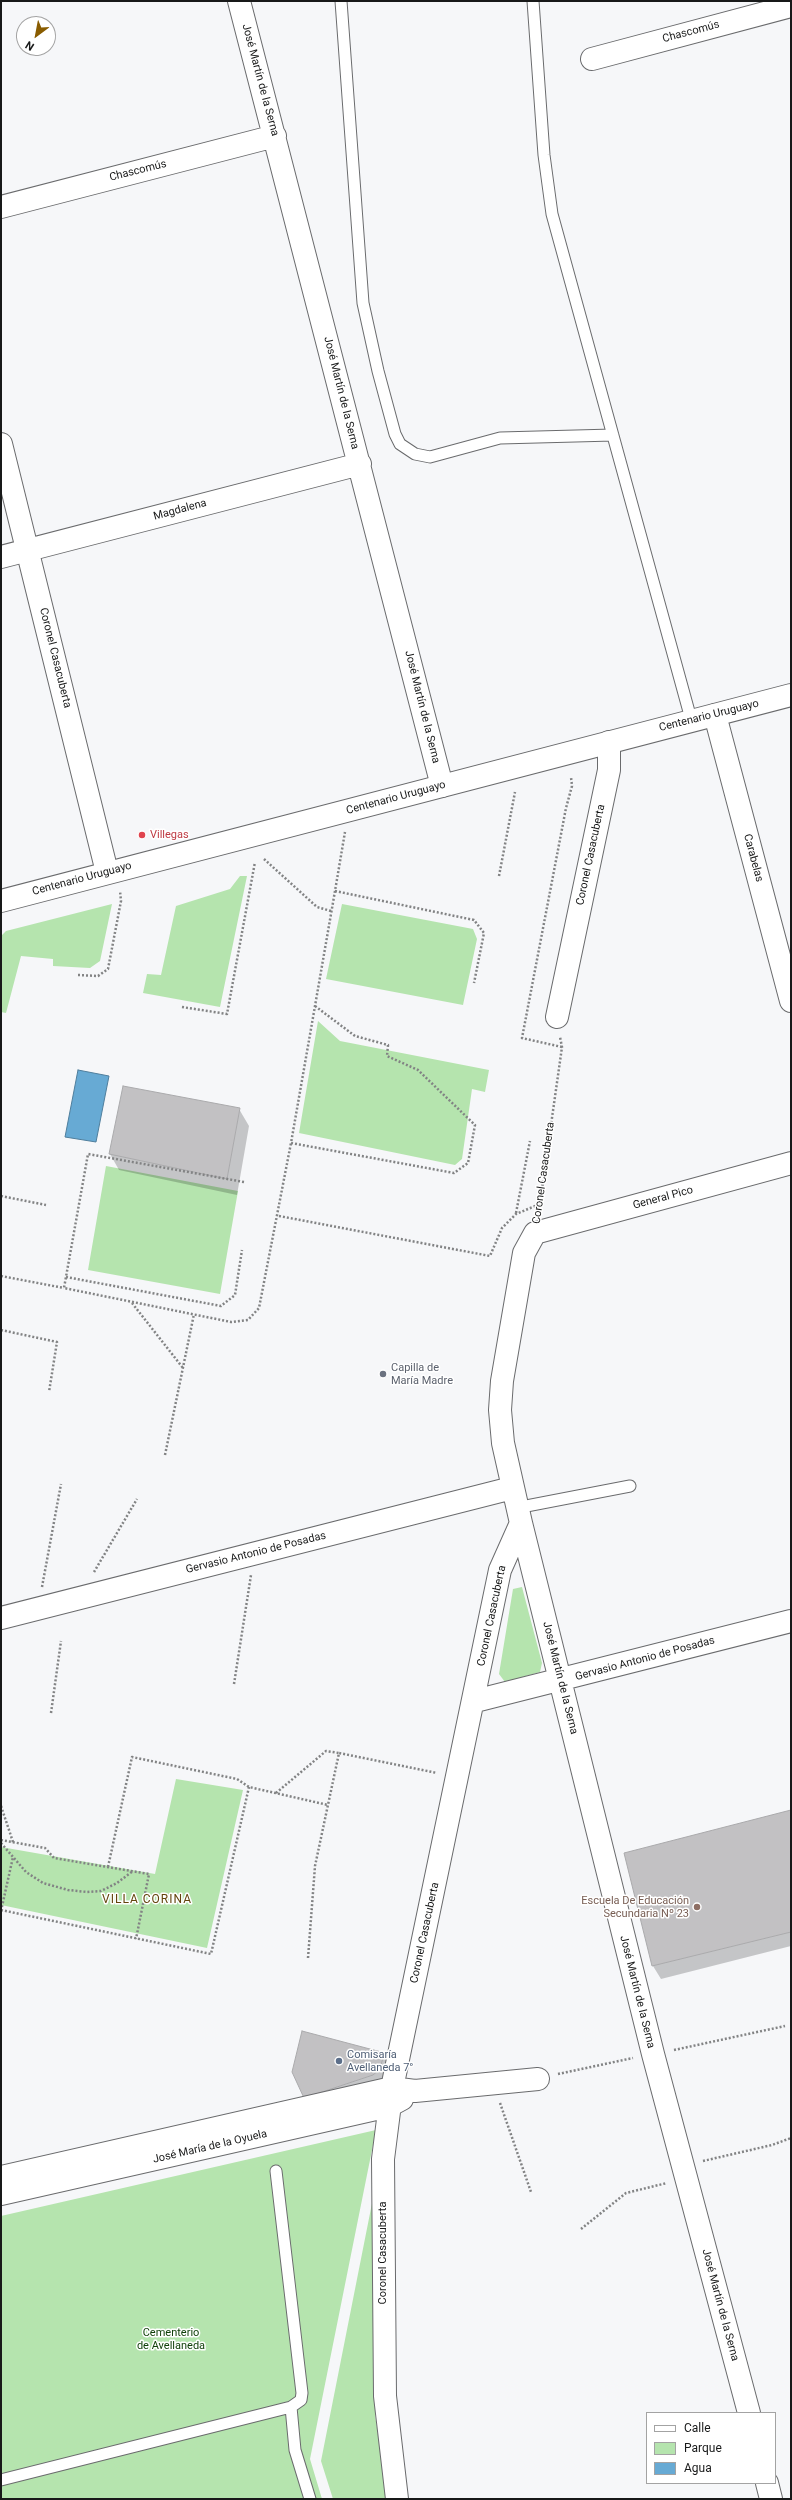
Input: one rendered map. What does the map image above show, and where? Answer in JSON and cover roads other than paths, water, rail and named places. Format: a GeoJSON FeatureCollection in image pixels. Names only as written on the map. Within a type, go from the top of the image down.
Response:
{"type":"FeatureCollection","features":[{"type":"Feature","properties":{"kind":"street","name":"José Martín de la Serna"},"geometry":{"type":"LineString","coordinates":[[239,1],[360,464],[442,786]]}},
{"type":"Feature","properties":{"kind":"street","name":"Chascomús"},"geometry":{"type":"LineString","coordinates":[[592,59],[791,6]]}},
{"type":"Feature","properties":{"kind":"street","name":"Chascomús"},"geometry":{"type":"LineString","coordinates":[[1,207],[275,136]]}},
{"type":"Feature","properties":{"kind":"street","name":"Coronel Casacuberta"},"geometry":{"type":"LineString","coordinates":[[1,444],[114,881]]}},
{"type":"Feature","properties":{"kind":"street","name":"Magdalena"},"geometry":{"type":"LineString","coordinates":[[1,557],[360,464]]}},
{"type":"Feature","properties":{"kind":"street","name":"Centenario Uruguayo"},"geometry":{"type":"LineString","coordinates":[[1,901],[114,881],[442,786],[791,695]]}},
{"type":"Feature","properties":{"kind":"street","name":"Carabelas"},"geometry":{"type":"LineString","coordinates":[[715,714],[791,1001]]}},
{"type":"Feature","properties":{"kind":"street","name":"Coronel Casacuberta"},"geometry":{"type":"LineString","coordinates":[[557,1017],[609,770],[609,742]]}},
{"type":"Feature","properties":{"kind":"street","name":"General Pico"},"geometry":{"type":"LineString","coordinates":[[535,1233],[791,1163]]}},
{"type":"Feature","properties":{"kind":"street","name":"Coronel Casacuberta"},"geometry":{"type":"LineString","coordinates":[[397,2499],[389,2441],[383,2348],[383,2166],[391,2097],[500,1570],[516,1506],[501,1422],[502,1380],[524,1253],[535,1233]]}},
{"type":"Feature","properties":{"kind":"street","name":"José Martín de la Serna"},"geometry":{"type":"LineString","coordinates":[[516,1506],[562,1680],[653,2054],[748,2412]]}},
{"type":"Feature","properties":{"kind":"street","name":"Gervasio Antonio de Posadas"},"geometry":{"type":"LineString","coordinates":[[1,1618],[516,1506]]}},
{"type":"Feature","properties":{"kind":"street","name":"Gervasio Antonio de Posadas"},"geometry":{"type":"LineString","coordinates":[[474,1701],[791,1621]]}},
{"type":"Feature","properties":{"kind":"street","name":"José María de la Oyuela"},"geometry":{"type":"LineString","coordinates":[[1,2194],[415,2091],[538,2079]]}},
{"type":"Feature","properties":{"kind":"street","name":"José María de la Oyuela"},"geometry":{"type":"LineString","coordinates":[[1,2177],[391,2097]]}},
{"type":"Feature","properties":{"kind":"street"},"geometry":{"type":"LineString","coordinates":[[767,2484],[771,2499]]}},
{"type":"Feature","properties":{"kind":"lane"},"geometry":{"type":"LineString","coordinates":[[340,1],[363,303],[394,434],[400,444],[414,454],[430,458],[500,438],[613,435]]}},
{"type":"Feature","properties":{"kind":"lane"},"geometry":{"type":"LineString","coordinates":[[534,1],[544,154],[552,214],[691,720]]}},
{"type":"Feature","properties":{"kind":"lane"},"geometry":{"type":"LineString","coordinates":[[516,1506],[630,1486]]}},
{"type":"Feature","properties":{"kind":"lane"},"geometry":{"type":"LineString","coordinates":[[1,2480],[292,2407],[301,2400],[302,2392],[276,2171]]}},
{"type":"Feature","properties":{"kind":"lane"},"geometry":{"type":"LineString","coordinates":[[292,2407],[294,2450],[310,2499]]}},
{"type":"Feature","properties":{"kind":"water"},"geometry":{"type":"Polygon","coordinates":[[[78,1070],[109,1076],[96,1142],[65,1137],[78,1070]]]}},
{"type":"Feature","properties":{"kind":"place","name":"Villegas"},"geometry":{"type":"Point","coordinates":[142,835]}},
{"type":"Feature","properties":{"kind":"place","name":"Capilla de María Madre"},"geometry":{"type":"Point","coordinates":[383,1374]}},
{"type":"Feature","properties":{"kind":"place","name":"Escuela De Educación Secundaria Nº 23"},"geometry":{"type":"Point","coordinates":[697,1907]}},
{"type":"Feature","properties":{"kind":"place","name":"Comisaría Avellaneda 7°"},"geometry":{"type":"Point","coordinates":[339,2061]}},
{"type":"Feature","properties":{"kind":"district","name":"VILLA CORINA"},"geometry":{"type":"Point","coordinates":[147,1900]}},
{"type":"Feature","properties":{"kind":"park label","name":"Cementerio de Avellaneda"},"geometry":{"type":"Point","coordinates":[171,2339]}}]}
